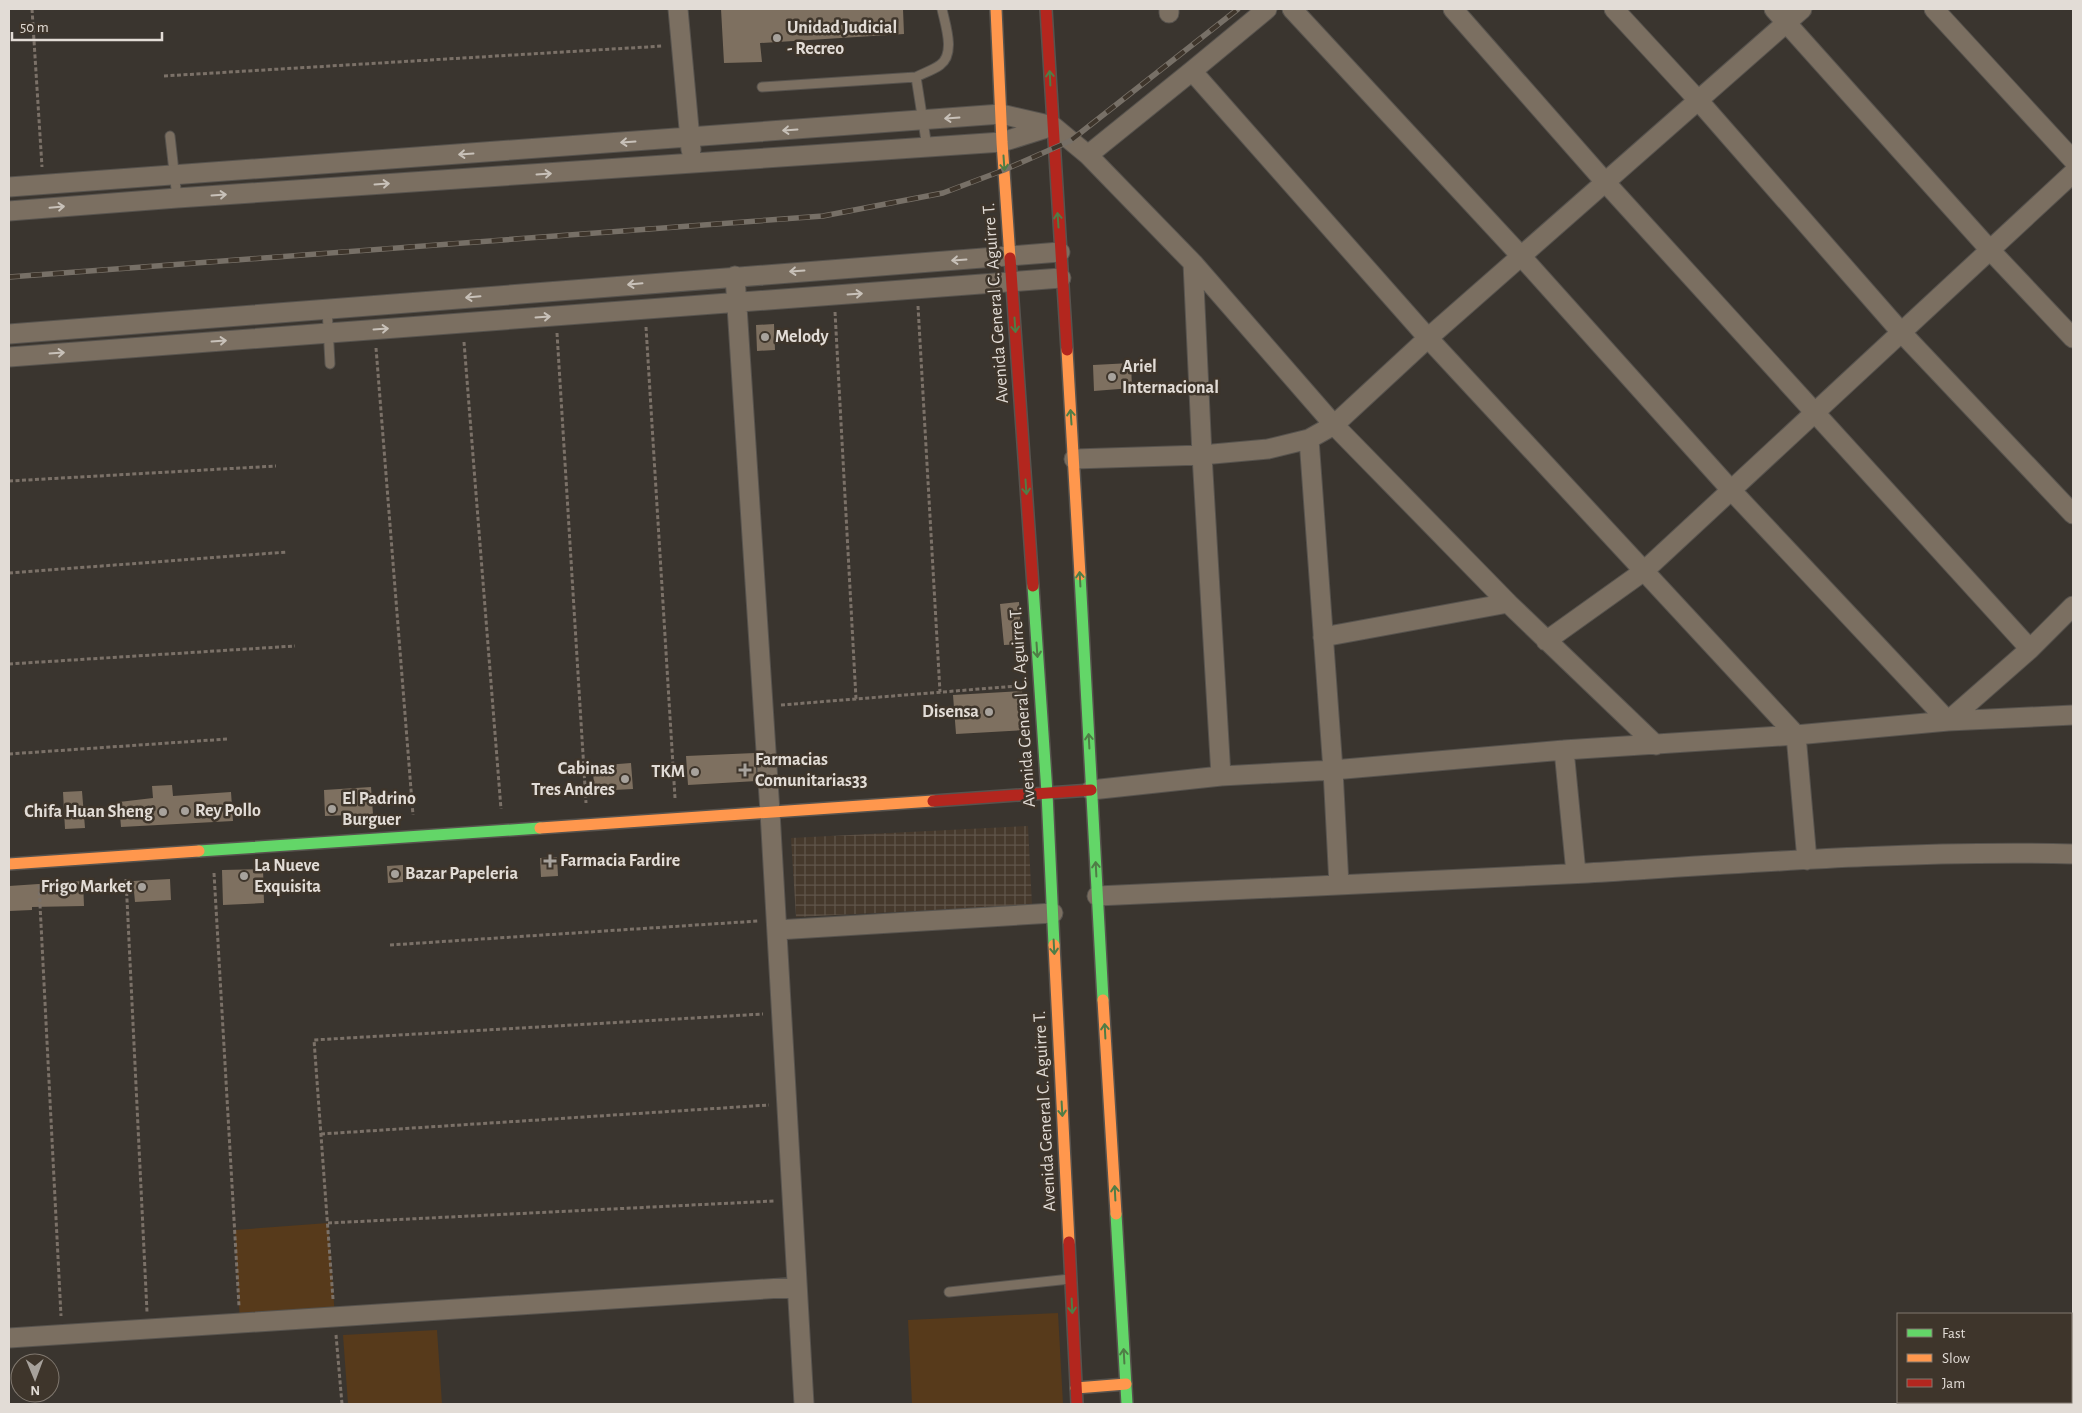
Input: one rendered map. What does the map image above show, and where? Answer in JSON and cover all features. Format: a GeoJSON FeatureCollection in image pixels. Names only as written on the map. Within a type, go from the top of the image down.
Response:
{"type":"FeatureCollection","features":[{"type":"Feature","properties":{"kind":"street"},"geometry":{"type":"LineString","coordinates":[[678,9],[692,164]]}},
{"type":"Feature","properties":{"kind":"street","name":"Avenida General C. Aguirre T."},"geometry":{"type":"LineString","coordinates":[[996,9],[1002,142],[1047,793],[1077,1404]]}},
{"type":"Feature","properties":{"kind":"street"},"geometry":{"type":"LineString","coordinates":[[1046,9],[1061,278],[1074,459],[1091,790],[1127,1404]]}},
{"type":"Feature","properties":{"kind":"street"},"geometry":{"type":"LineString","coordinates":[[1088,155],[1267,9]]}},
{"type":"Feature","properties":{"kind":"street"},"geometry":{"type":"LineString","coordinates":[[1292,9],[1521,256],[1731,490],[1948,721]]}},
{"type":"Feature","properties":{"kind":"street"},"geometry":{"type":"LineString","coordinates":[[1453,9],[1606,183],[2030,648]]}},
{"type":"Feature","properties":{"kind":"street"},"geometry":{"type":"LineString","coordinates":[[1614,9],[1698,100],[1902,332],[2073,514]]}},
{"type":"Feature","properties":{"kind":"street"},"geometry":{"type":"LineString","coordinates":[[1774,9],[1990,250],[2073,338]]}},
{"type":"Feature","properties":{"kind":"street"},"geometry":{"type":"LineString","coordinates":[[1074,459],[1202,455],[1268,449],[1309,439],[1334,425],[1428,338],[1802,9]]}},
{"type":"Feature","properties":{"kind":"street"},"geometry":{"type":"LineString","coordinates":[[1934,9],[2073,160]]}},
{"type":"Feature","properties":{"kind":"street"},"geometry":{"type":"LineString","coordinates":[[1192,72],[1428,338],[1796,735],[1807,860]]}},
{"type":"Feature","properties":{"kind":"street"},"geometry":{"type":"LineString","coordinates":[[9,187],[1001,114],[1053,126],[1088,155],[1193,263],[1334,425],[1546,641],[1656,745]]}},
{"type":"Feature","properties":{"kind":"street"},"geometry":{"type":"LineString","coordinates":[[9,211],[1002,142],[1053,126]]}},
{"type":"Feature","properties":{"kind":"street"},"geometry":{"type":"LineString","coordinates":[[424,157],[426,181]]}},
{"type":"Feature","properties":{"kind":"street"},"geometry":{"type":"LineString","coordinates":[[1546,641],[1644,571],[2073,173]]}},
{"type":"Feature","properties":{"kind":"street"},"geometry":{"type":"LineString","coordinates":[[9,334],[1060,252]]}},
{"type":"Feature","properties":{"kind":"street"},"geometry":{"type":"LineString","coordinates":[[1193,263],[1221,776]]}},
{"type":"Feature","properties":{"kind":"street"},"geometry":{"type":"LineString","coordinates":[[735,276],[770,812],[804,1404]]}},
{"type":"Feature","properties":{"kind":"street"},"geometry":{"type":"LineString","coordinates":[[9,357],[1061,278]]}},
{"type":"Feature","properties":{"kind":"street"},"geometry":{"type":"LineString","coordinates":[[1309,439],[1333,770],[1338,885]]}},
{"type":"Feature","properties":{"kind":"street"},"geometry":{"type":"LineString","coordinates":[[1323,637],[1508,603]]}},
{"type":"Feature","properties":{"kind":"street"},"geometry":{"type":"LineString","coordinates":[[1948,721],[2030,648],[2073,606]]}},
{"type":"Feature","properties":{"kind":"street"},"geometry":{"type":"LineString","coordinates":[[9,864],[1091,790],[1221,776],[1333,770],[1564,750],[1796,735],[1948,721],[2073,715]]}},
{"type":"Feature","properties":{"kind":"street"},"geometry":{"type":"LineString","coordinates":[[1564,750],[1576,873]]}},
{"type":"Feature","properties":{"kind":"street"},"geometry":{"type":"LineString","coordinates":[[1097,896],[1807,860],[2012,852],[2073,854]]}},
{"type":"Feature","properties":{"kind":"street"},"geometry":{"type":"LineString","coordinates":[[776,925],[1053,913]]}},
{"type":"Feature","properties":{"kind":"street"},"geometry":{"type":"LineString","coordinates":[[9,1338],[797,1287]]}},
{"type":"Feature","properties":{"kind":"street"},"geometry":{"type":"LineString","coordinates":[[1076,1388],[1126,1384]]}},
{"type":"Feature","properties":{"kind":"lane"},"geometry":{"type":"LineString","coordinates":[[762,87],[916,77],[942,64],[947,56],[949,47],[942,9]]}},
{"type":"Feature","properties":{"kind":"lane"},"geometry":{"type":"LineString","coordinates":[[916,77],[927,147]]}},
{"type":"Feature","properties":{"kind":"lane"},"geometry":{"type":"LineString","coordinates":[[170,136],[177,198]]}},
{"type":"Feature","properties":{"kind":"lane"},"geometry":{"type":"LineString","coordinates":[[327,308],[330,364]]}},
{"type":"Feature","properties":{"kind":"lane"},"geometry":{"type":"LineString","coordinates":[[949,1292],[1070,1279]]}},
{"type":"Feature","properties":{"kind":"path"},"geometry":{"type":"LineString","coordinates":[[32,9],[43,185]]}},
{"type":"Feature","properties":{"kind":"path"},"geometry":{"type":"LineString","coordinates":[[164,76],[682,45]]}},
{"type":"Feature","properties":{"kind":"path"},"geometry":{"type":"LineString","coordinates":[[917,290],[940,692]]}},
{"type":"Feature","properties":{"kind":"path"},"geometry":{"type":"LineString","coordinates":[[834,295],[856,699]]}},
{"type":"Feature","properties":{"kind":"path"},"geometry":{"type":"LineString","coordinates":[[645,309],[677,818]]}},
{"type":"Feature","properties":{"kind":"path"},"geometry":{"type":"LineString","coordinates":[[556,316],[588,824]]}},
{"type":"Feature","properties":{"kind":"path"},"geometry":{"type":"LineString","coordinates":[[462,322],[502,830]]}},
{"type":"Feature","properties":{"kind":"path"},"geometry":{"type":"LineString","coordinates":[[374,329],[414,836]]}},
{"type":"Feature","properties":{"kind":"path"},"geometry":{"type":"LineString","coordinates":[[9,481],[276,466]]}},
{"type":"Feature","properties":{"kind":"path"},"geometry":{"type":"LineString","coordinates":[[9,573],[287,552]]}},
{"type":"Feature","properties":{"kind":"path"},"geometry":{"type":"LineString","coordinates":[[9,664],[295,646]]}},
{"type":"Feature","properties":{"kind":"path"},"geometry":{"type":"LineString","coordinates":[[763,706],[1040,684]]}},
{"type":"Feature","properties":{"kind":"path"},"geometry":{"type":"LineString","coordinates":[[9,754],[227,739]]}},
{"type":"Feature","properties":{"kind":"path"},"geometry":{"type":"LineString","coordinates":[[213,850],[240,1323]]}},
{"type":"Feature","properties":{"kind":"path"},"geometry":{"type":"LineString","coordinates":[[125,856],[148,1329]]}},
{"type":"Feature","properties":{"kind":"path"},"geometry":{"type":"LineString","coordinates":[[38,862],[62,1334]]}},
{"type":"Feature","properties":{"kind":"path"},"geometry":{"type":"LineString","coordinates":[[390,945],[776,925]]}},
{"type":"Feature","properties":{"kind":"path"},"geometry":{"type":"LineString","coordinates":[[342,1404],[314,1040],[782,1013]]}},
{"type":"Feature","properties":{"kind":"path"},"geometry":{"type":"LineString","coordinates":[[322,1134],[787,1104]]}},
{"type":"Feature","properties":{"kind":"path"},"geometry":{"type":"LineString","coordinates":[[328,1223],[792,1200]]}},
{"type":"Feature","properties":{"kind":"shaded area"},"geometry":{"type":"Polygon","coordinates":[[[1028,826],[1032,905],[796,917],[791,838],[1028,826]]]}},
{"type":"Feature","properties":{"kind":"shaded area"},"geometry":{"type":"Polygon","coordinates":[[[328,1223],[335,1317],[240,1323],[235,1230],[328,1223]]]}},
{"type":"Feature","properties":{"kind":"shaded area"},"geometry":{"type":"Polygon","coordinates":[[[1058,1313],[1063,1404],[912,1404],[908,1320],[1058,1313]]]}},
{"type":"Feature","properties":{"kind":"shaded area"},"geometry":{"type":"Polygon","coordinates":[[[437,1330],[442,1404],[348,1404],[343,1335],[437,1330]]]}},
{"type":"Feature","properties":{"kind":"building","name":"Unidad Judicial - Recreo"},"geometry":{"type":"Polygon","coordinates":[[[721,9],[903,9],[904,34],[760,43],[762,62],[724,63],[721,9]]]}},
{"type":"Feature","properties":{"kind":"building","name":"Melody"},"geometry":{"type":"Polygon","coordinates":[[[774,324],[775,350],[757,351],[756,325],[774,324]]]}},
{"type":"Feature","properties":{"kind":"building","name":"Ariel Internacional"},"geometry":{"type":"Polygon","coordinates":[[[1131,363],[1132,388],[1094,391],[1093,365],[1131,363]]]}},
{"type":"Feature","properties":{"kind":"building"},"geometry":{"type":"Polygon","coordinates":[[[1019,602],[1022,644],[1004,645],[1000,604],[1019,602]]]}},
{"type":"Feature","properties":{"kind":"building","name":"Disensa"},"geometry":{"type":"Polygon","coordinates":[[[1022,691],[1025,730],[956,734],[953,695],[1022,691]]]}},
{"type":"Feature","properties":{"kind":"building"},"geometry":{"type":"Polygon","coordinates":[[[755,753],[757,781],[688,785],[686,756],[755,753]]]}},
{"type":"Feature","properties":{"kind":"building"},"geometry":{"type":"Polygon","coordinates":[[[631,763],[633,789],[594,791],[593,766],[631,763]]]}},
{"type":"Feature","properties":{"kind":"building"},"geometry":{"type":"Polygon","coordinates":[[[172,785],[173,796],[231,792],[233,821],[121,827],[119,802],[153,798],[152,786],[172,785]]]}},
{"type":"Feature","properties":{"kind":"building"},"geometry":{"type":"Polygon","coordinates":[[[371,787],[373,814],[325,816],[324,790],[371,787]]]}},
{"type":"Feature","properties":{"kind":"building"},"geometry":{"type":"Polygon","coordinates":[[[82,791],[85,828],[65,829],[63,792],[82,791]]]}},
{"type":"Feature","properties":{"kind":"building"},"geometry":{"type":"Polygon","coordinates":[[[557,857],[558,876],[541,877],[540,858],[557,857]]]}},
{"type":"Feature","properties":{"kind":"building","name":"Bazar Papeleria"},"geometry":{"type":"Polygon","coordinates":[[[403,865],[403,882],[388,883],[387,866],[403,865]]]}},
{"type":"Feature","properties":{"kind":"building"},"geometry":{"type":"Polygon","coordinates":[[[263,869],[264,903],[223,905],[222,870],[263,869]]]}},
{"type":"Feature","properties":{"kind":"building"},"geometry":{"type":"Polygon","coordinates":[[[170,879],[171,900],[135,902],[133,881],[170,879]]]}},
{"type":"Feature","properties":{"kind":"building"},"geometry":{"type":"Polygon","coordinates":[[[83,881],[84,906],[32,907],[32,910],[9,911],[9,886],[83,881]]]}},
{"type":"Feature","properties":{"kind":"railway"},"geometry":{"type":"LineString","coordinates":[[9,277],[823,216],[943,193],[1004,170],[1070,141],[1238,9]]}},
{"type":"Feature","properties":{"kind":"traffic: fast"},"geometry":{"type":"LineString","coordinates":[[1080,575],[1103,1000]]}},
{"type":"Feature","properties":{"kind":"traffic: fast"},"geometry":{"type":"LineString","coordinates":[[1033,586],[1047,793],[1054,945]]}},
{"type":"Feature","properties":{"kind":"traffic: fast"},"geometry":{"type":"LineString","coordinates":[[199,851],[540,828]]}},
{"type":"Feature","properties":{"kind":"traffic: fast"},"geometry":{"type":"LineString","coordinates":[[1116,1214],[1127,1404]]}},
{"type":"Feature","properties":{"kind":"traffic: slow"},"geometry":{"type":"LineString","coordinates":[[996,9],[1010,258]]}},
{"type":"Feature","properties":{"kind":"traffic: slow"},"geometry":{"type":"LineString","coordinates":[[1067,350],[1080,575]]}},
{"type":"Feature","properties":{"kind":"traffic: slow"},"geometry":{"type":"LineString","coordinates":[[540,828],[933,801]]}},
{"type":"Feature","properties":{"kind":"traffic: slow"},"geometry":{"type":"LineString","coordinates":[[9,864],[199,851]]}},
{"type":"Feature","properties":{"kind":"traffic: slow"},"geometry":{"type":"LineString","coordinates":[[1054,945],[1069,1242]]}},
{"type":"Feature","properties":{"kind":"traffic: slow"},"geometry":{"type":"LineString","coordinates":[[1103,1000],[1116,1214]]}},
{"type":"Feature","properties":{"kind":"traffic: slow"},"geometry":{"type":"LineString","coordinates":[[1076,1388],[1126,1384]]}},
{"type":"Feature","properties":{"kind":"traffic: jam"},"geometry":{"type":"LineString","coordinates":[[1046,9],[1067,350]]}},
{"type":"Feature","properties":{"kind":"traffic: jam"},"geometry":{"type":"LineString","coordinates":[[1010,258],[1033,586]]}},
{"type":"Feature","properties":{"kind":"traffic: jam"},"geometry":{"type":"LineString","coordinates":[[933,801],[1091,790]]}},
{"type":"Feature","properties":{"kind":"traffic: jam"},"geometry":{"type":"LineString","coordinates":[[1069,1242],[1077,1404]]}},
{"type":"Feature","properties":{"kind":"place","name":"Unidad Judicial - Recreo"},"geometry":{"type":"Point","coordinates":[777,38]}},
{"type":"Feature","properties":{"kind":"place","name":"Melody"},"geometry":{"type":"Point","coordinates":[765,337]}},
{"type":"Feature","properties":{"kind":"place","name":"Ariel Internacional"},"geometry":{"type":"Point","coordinates":[1112,377]}},
{"type":"Feature","properties":{"kind":"place","name":"Disensa"},"geometry":{"type":"Point","coordinates":[989,712]}},
{"type":"Feature","properties":{"kind":"place","name":"Farmacias Comunitarias33"},"geometry":{"type":"Point","coordinates":[745,770]}},
{"type":"Feature","properties":{"kind":"place","name":"TKM"},"geometry":{"type":"Point","coordinates":[695,772]}},
{"type":"Feature","properties":{"kind":"place","name":"Cabinas Tres Andres"},"geometry":{"type":"Point","coordinates":[625,779]}},
{"type":"Feature","properties":{"kind":"place","name":"El Padrino Burguer"},"geometry":{"type":"Point","coordinates":[332,809]}},
{"type":"Feature","properties":{"kind":"place","name":"Rey Pollo"},"geometry":{"type":"Point","coordinates":[185,811]}},
{"type":"Feature","properties":{"kind":"place","name":"Chifa Huan Sheng"},"geometry":{"type":"Point","coordinates":[163,812]}},
{"type":"Feature","properties":{"kind":"place","name":"Farmacia Fardire"},"geometry":{"type":"Point","coordinates":[550,861]}},
{"type":"Feature","properties":{"kind":"place","name":"Bazar Papeleria"},"geometry":{"type":"Point","coordinates":[395,874]}},
{"type":"Feature","properties":{"kind":"place","name":"La Nueve Exquisita"},"geometry":{"type":"Point","coordinates":[244,876]}},
{"type":"Feature","properties":{"kind":"place","name":"Frigo Market"},"geometry":{"type":"Point","coordinates":[142,887]}}]}
